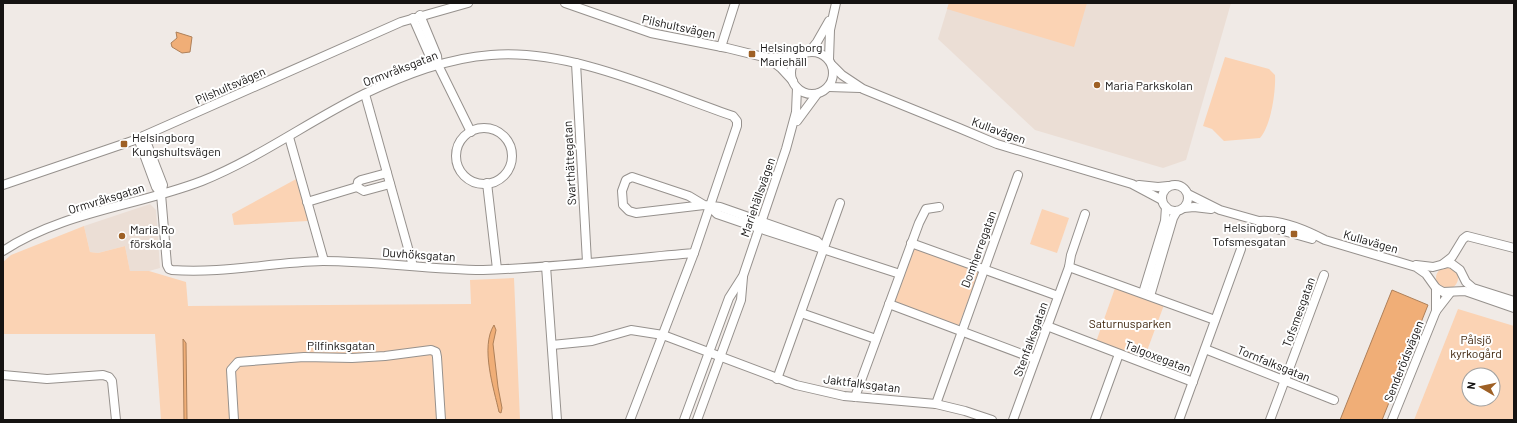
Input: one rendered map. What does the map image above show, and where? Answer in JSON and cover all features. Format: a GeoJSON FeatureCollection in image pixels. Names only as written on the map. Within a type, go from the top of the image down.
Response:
{"type":"FeatureCollection","features":[{"type":"Feature","properties":{"kind":"street","name":"Pilshultsvägen"},"geometry":{"type":"LineString","coordinates":[[3,185],[141,137],[416,17],[465,3]]}},
{"type":"Feature","properties":{"kind":"street","name":"Pilshultsvägen"},"geometry":{"type":"LineString","coordinates":[[564,3],[582,6],[651,34],[721,47],[768,58],[788,58],[805,54]]}},
{"type":"Feature","properties":{"kind":"street"},"geometry":{"type":"LineString","coordinates":[[721,47],[735,3]]}},
{"type":"Feature","properties":{"kind":"street"},"geometry":{"type":"LineString","coordinates":[[833,13],[817,42],[792,66],[795,85],[807,94],[817,94],[829,87],[833,78],[828,43],[836,3]]}},
{"type":"Feature","properties":{"kind":"street"},"geometry":{"type":"LineString","coordinates":[[416,17],[437,56],[438,65],[471,132]]}},
{"type":"Feature","properties":{"kind":"street","name":"Ormvråksgatan"},"geometry":{"type":"LineString","coordinates":[[3,251],[25,237],[60,224],[161,194],[202,180],[289,137],[321,117],[365,94],[438,65],[477,56],[512,54],[542,56],[576,63],[733,116],[737,121],[737,126],[707,206]]}},
{"type":"Feature","properties":{"kind":"street"},"geometry":{"type":"LineString","coordinates":[[805,54],[821,54],[831,63]]}},
{"type":"Feature","properties":{"kind":"street","name":"Pilshultsvägen"},"geometry":{"type":"LineString","coordinates":[[768,58],[781,68],[795,85]]}},
{"type":"Feature","properties":{"kind":"street","name":"Svarthättegatan"},"geometry":{"type":"LineString","coordinates":[[576,63],[587,262]]}},
{"type":"Feature","properties":{"kind":"street","name":"Kullavägen"},"geometry":{"type":"LineString","coordinates":[[831,63],[842,75],[863,89],[997,144],[1132,184],[1158,187],[1179,185],[1185,189],[1188,194],[1220,210]]}},
{"type":"Feature","properties":{"kind":"street","name":"Mariehällsvägen"},"geometry":{"type":"LineString","coordinates":[[697,420],[740,300],[743,276],[794,125],[796,112],[795,85]]}},
{"type":"Feature","properties":{"kind":"street","name":"Kullavägen"},"geometry":{"type":"LineString","coordinates":[[829,87],[863,89]]}},
{"type":"Feature","properties":{"kind":"street"},"geometry":{"type":"LineString","coordinates":[[365,94],[412,266]]}},
{"type":"Feature","properties":{"kind":"street","name":"Mariehällsvägen"},"geometry":{"type":"LineString","coordinates":[[794,125],[803,110],[817,94]]}},
{"type":"Feature","properties":{"kind":"street"},"geometry":{"type":"LineString","coordinates":[[482,128],[499,132],[507,140],[512,150],[511,162],[506,173],[498,180],[487,184],[480,183],[467,178],[459,166],[457,155],[459,146],[464,138],[471,132],[482,128]]}},
{"type":"Feature","properties":{"kind":"street","name":"Duvhöksgatan"},"geometry":{"type":"LineString","coordinates":[[141,137],[156,187],[161,194],[167,265],[169,269],[178,271],[214,270],[324,261],[497,269],[694,253]]}},
{"type":"Feature","properties":{"kind":"street"},"geometry":{"type":"LineString","coordinates":[[289,137],[324,261]]}},
{"type":"Feature","properties":{"kind":"street"},"geometry":{"type":"LineString","coordinates":[[357,187],[358,182],[361,180],[387,173]]}},
{"type":"Feature","properties":{"kind":"street","name":"Domherregatan"},"geometry":{"type":"LineString","coordinates":[[936,404],[1018,175]]}},
{"type":"Feature","properties":{"kind":"street"},"geometry":{"type":"LineString","coordinates":[[707,206],[689,196],[632,177],[626,180],[622,191],[623,205],[625,208],[636,213],[707,206],[720,207],[760,225],[817,241],[824,248],[900,274]]}},
{"type":"Feature","properties":{"kind":"street"},"geometry":{"type":"LineString","coordinates":[[307,202],[357,187],[364,191],[390,184]]}},
{"type":"Feature","properties":{"kind":"street"},"geometry":{"type":"LineString","coordinates":[[487,184],[497,269]]}},
{"type":"Feature","properties":{"kind":"street","name":"Kullavägen"},"geometry":{"type":"LineString","coordinates":[[1132,184],[1171,210],[1194,207],[1220,210],[1259,221],[1268,220],[1279,223],[1312,233],[1325,240],[1410,265],[1426,274],[1443,292],[1465,292],[1514,308]]}},
{"type":"Feature","properties":{"kind":"street"},"geometry":{"type":"LineString","coordinates":[[1147,294],[1165,221],[1163,192],[1168,186]]}},
{"type":"Feature","properties":{"kind":"street"},"geometry":{"type":"LineString","coordinates":[[1147,294],[1173,218],[1188,201],[1188,194]]}},
{"type":"Feature","properties":{"kind":"street"},"geometry":{"type":"LineString","coordinates":[[776,379],[840,203]]}},
{"type":"Feature","properties":{"kind":"street"},"geometry":{"type":"LineString","coordinates":[[630,420],[694,253],[707,206]]}},
{"type":"Feature","properties":{"kind":"street"},"geometry":{"type":"LineString","coordinates":[[855,396],[911,243],[926,209],[939,207]]}},
{"type":"Feature","properties":{"kind":"street","name":"Stenfalksgatan"},"geometry":{"type":"LineString","coordinates":[[1012,420],[1069,267],[1071,255],[1085,214]]}},
{"type":"Feature","properties":{"kind":"street"},"geometry":{"type":"LineString","coordinates":[[1435,285],[1433,274],[1441,265],[1452,257],[1459,248],[1463,239],[1472,236],[1514,248]]}},
{"type":"Feature","properties":{"kind":"street"},"geometry":{"type":"LineString","coordinates":[[911,243],[1058,296]]}},
{"type":"Feature","properties":{"kind":"street"},"geometry":{"type":"LineString","coordinates":[[1452,292],[1461,285],[1459,248]]}},
{"type":"Feature","properties":{"kind":"street"},"geometry":{"type":"LineString","coordinates":[[1179,420],[1241,249]]}},
{"type":"Feature","properties":{"kind":"street","name":"Kullavägen"},"geometry":{"type":"LineString","coordinates":[[1410,265],[1452,264],[1461,273],[1466,282],[1473,288],[1514,301]]}},
{"type":"Feature","properties":{"kind":"street"},"geometry":{"type":"LineString","coordinates":[[546,266],[557,420]]}},
{"type":"Feature","properties":{"kind":"street"},"geometry":{"type":"LineString","coordinates":[[1069,267],[1147,294],[1215,320]]}},
{"type":"Feature","properties":{"kind":"street","name":"Tofsmesgatan"},"geometry":{"type":"LineString","coordinates":[[1270,420],[1286,381],[1324,275]]}},
{"type":"Feature","properties":{"kind":"street","name":"Mariehällsvägen"},"geometry":{"type":"LineString","coordinates":[[684,420],[729,298],[743,276]]}},
{"type":"Feature","properties":{"kind":"street","name":"Senderödsvägen"},"geometry":{"type":"LineString","coordinates":[[1435,285],[1436,311]]}},
{"type":"Feature","properties":{"kind":"street","name":"Senderödsvägen"},"geometry":{"type":"LineString","coordinates":[[1392,420],[1436,311],[1452,292]]}},
{"type":"Feature","properties":{"kind":"street"},"geometry":{"type":"LineString","coordinates":[[889,304],[1035,359]]}},
{"type":"Feature","properties":{"kind":"street"},"geometry":{"type":"LineString","coordinates":[[801,313],[876,339]]}},
{"type":"Feature","properties":{"kind":"street","name":"Talgoxegatan"},"geometry":{"type":"LineString","coordinates":[[1047,326],[1193,382]]}},
{"type":"Feature","properties":{"kind":"street","name":"Jaktfalksgatan"},"geometry":{"type":"LineString","coordinates":[[552,345],[592,341],[631,330],[663,335],[776,379],[824,392],[936,404],[965,411],[992,420]]}},
{"type":"Feature","properties":{"kind":"street","name":"Tornfalksgatan"},"geometry":{"type":"LineString","coordinates":[[1205,349],[1334,400]]}},
{"type":"Feature","properties":{"kind":"street","name":"Pilfinksgatan"},"geometry":{"type":"LineString","coordinates":[[234,420],[231,370],[238,362],[304,357],[366,358],[431,350],[436,352],[437,357],[441,420]]}},
{"type":"Feature","properties":{"kind":"street"},"geometry":{"type":"LineString","coordinates":[[1095,420],[1119,354]]}},
{"type":"Feature","properties":{"kind":"street"},"geometry":{"type":"LineString","coordinates":[[3,375],[47,379],[102,375],[109,376],[112,381],[116,420]]}},
{"type":"Feature","properties":{"kind":"shaded area","name":"Maria Parkskolan"},"geometry":{"type":"Polygon","coordinates":[[[949,3],[1231,3],[1186,160],[1163,168],[1035,130],[938,39],[949,3]]]}},
{"type":"Feature","properties":{"kind":"shaded area"},"geometry":{"type":"Polygon","coordinates":[[[176,32],[192,37],[190,52],[182,53],[172,47],[171,43],[177,38],[176,32]]]}},
{"type":"Feature","properties":{"kind":"shaded area","name":"Maria Ro förskola"},"geometry":{"type":"Polygon","coordinates":[[[150,204],[156,210],[160,268],[149,271],[130,271],[125,246],[98,253],[90,252],[84,226],[150,204]]]}},
{"type":"Feature","properties":{"kind":"shaded area"},"geometry":{"type":"Polygon","coordinates":[[[1392,290],[1428,305],[1382,420],[1340,420],[1392,290]]]}},
{"type":"Feature","properties":{"kind":"shaded area"},"geometry":{"type":"Polygon","coordinates":[[[494,325],[496,330],[493,344],[502,408],[501,413],[499,412],[494,392],[488,356],[490,334],[494,325]]]}},
{"type":"Feature","properties":{"kind":"shaded area"},"geometry":{"type":"Polygon","coordinates":[[[183,339],[186,343],[187,420],[184,420],[183,339]]]}},
{"type":"Feature","properties":{"kind":"green space"},"geometry":{"type":"Polygon","coordinates":[[[949,3],[1087,3],[1074,47],[947,9],[949,3]]]}},
{"type":"Feature","properties":{"kind":"green space"},"geometry":{"type":"Polygon","coordinates":[[[1225,57],[1269,69],[1275,75],[1275,90],[1270,117],[1264,133],[1260,138],[1224,141],[1212,129],[1203,126],[1225,57]]]}},
{"type":"Feature","properties":{"kind":"green space"},"geometry":{"type":"Polygon","coordinates":[[[298,178],[308,221],[234,225],[232,214],[298,178]]]}},
{"type":"Feature","properties":{"kind":"green space"},"geometry":{"type":"Polygon","coordinates":[[[1042,209],[1069,218],[1057,253],[1030,244],[1042,209]]]}},
{"type":"Feature","properties":{"kind":"green space"},"geometry":{"type":"Polygon","coordinates":[[[84,226],[90,252],[98,253],[125,246],[130,271],[149,271],[186,282],[188,306],[471,304],[470,280],[514,278],[520,420],[161,420],[155,334],[3,334],[3,262],[11,255],[84,226]]]}},
{"type":"Feature","properties":{"kind":"green space"},"geometry":{"type":"Polygon","coordinates":[[[914,247],[979,272],[958,327],[893,302],[914,247]]]}},
{"type":"Feature","properties":{"kind":"green space"},"geometry":{"type":"Polygon","coordinates":[[[1447,267],[1455,270],[1458,278],[1455,286],[1447,289],[1439,286],[1436,278],[1439,270],[1447,267]]]}},
{"type":"Feature","properties":{"kind":"green space","name":"Saturnusparken"},"geometry":{"type":"Polygon","coordinates":[[[1115,288],[1164,305],[1144,359],[1096,342],[1115,288]]]}},
{"type":"Feature","properties":{"kind":"green space","name":"Pålsjö kyrkogård"},"geometry":{"type":"Polygon","coordinates":[[[1458,309],[1514,326],[1514,420],[1414,420],[1458,309]]]}},
{"type":"Feature","properties":{"kind":"place","name":"Helsingborg Mariehäll"},"geometry":{"type":"Point","coordinates":[752,54]}},
{"type":"Feature","properties":{"kind":"place","name":"Maria Parkskolan"},"geometry":{"type":"Point","coordinates":[1097,85]}},
{"type":"Feature","properties":{"kind":"place","name":"Helsingborg Kungshultsvägen"},"geometry":{"type":"Point","coordinates":[124,144]}},
{"type":"Feature","properties":{"kind":"place","name":"Helsingborg Tofsmesgatan"},"geometry":{"type":"Point","coordinates":[1294,234]}},
{"type":"Feature","properties":{"kind":"place","name":"Maria Ro förskola"},"geometry":{"type":"Point","coordinates":[122,236]}}]}
